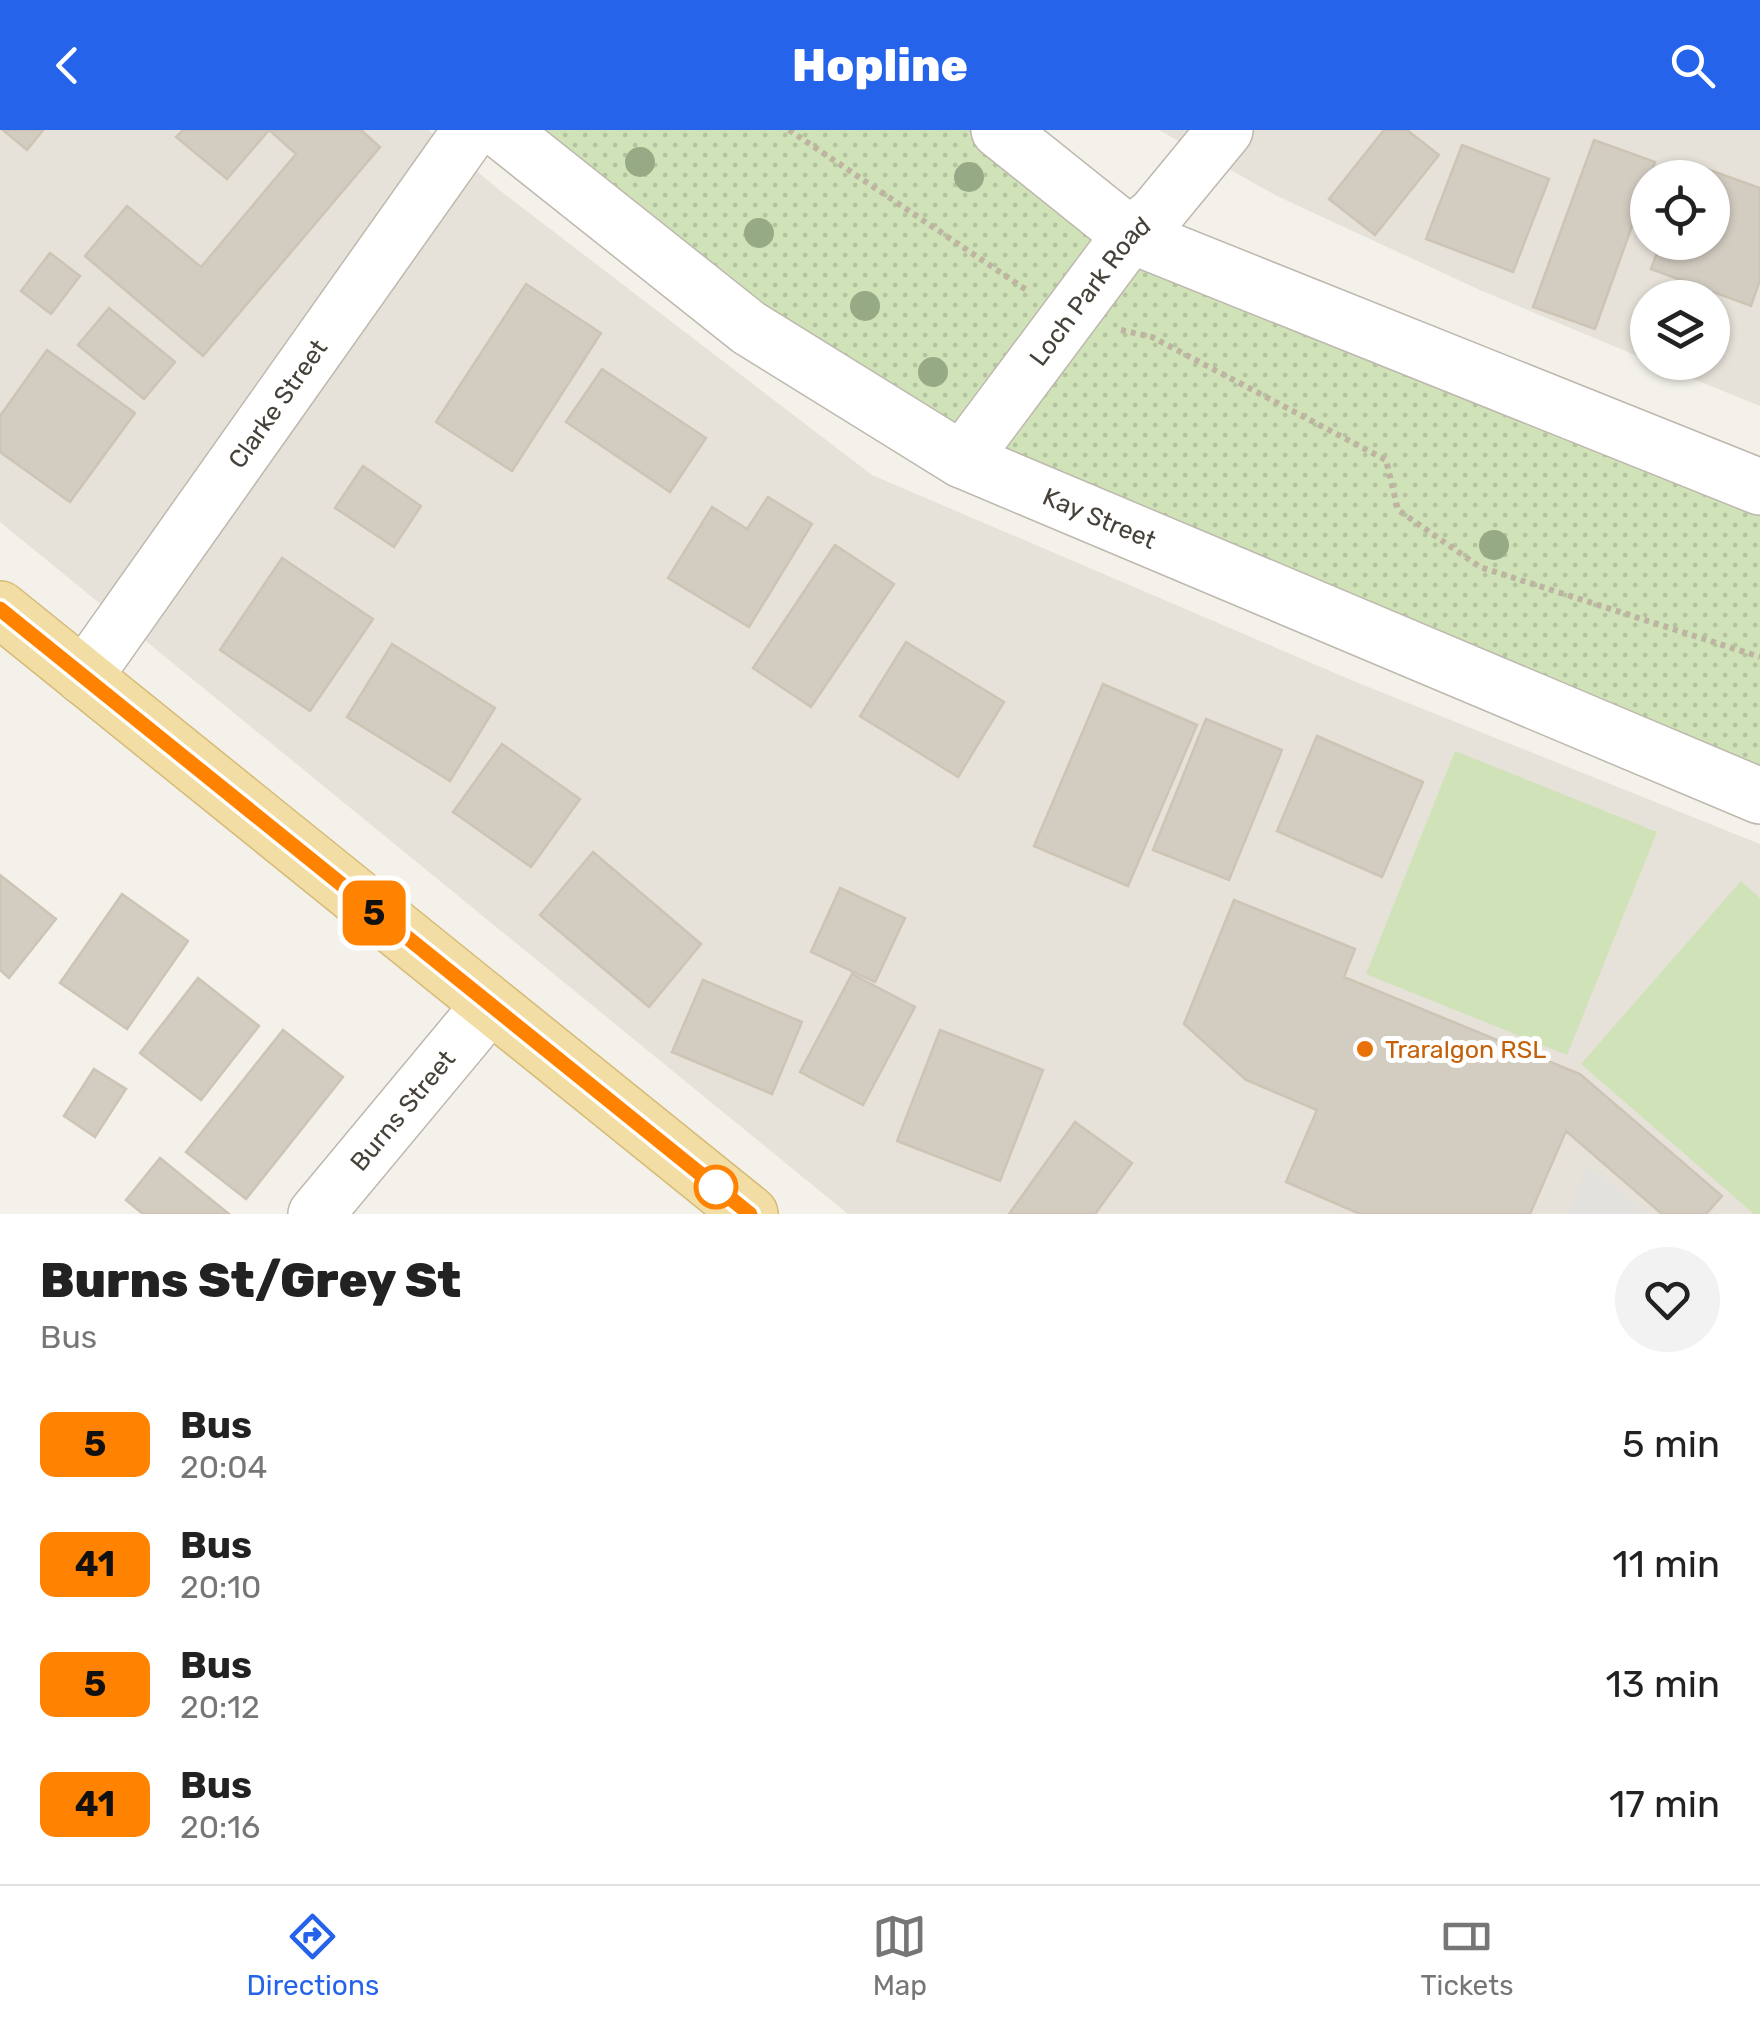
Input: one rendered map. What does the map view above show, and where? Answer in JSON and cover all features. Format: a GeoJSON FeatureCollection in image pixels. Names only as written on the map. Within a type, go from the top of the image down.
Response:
{"type":"FeatureCollection","features":[{"type":"Feature","properties":{"kind":"main road"},"geometry":{"type":"LineString","coordinates":[[0,609],[750,1214]]}},
{"type":"Feature","properties":{"kind":"street","name":"Clarke Street"},"geometry":{"type":"LineString","coordinates":[[84,678],[471,130]]}},
{"type":"Feature","properties":{"kind":"street","name":"Kay Street"},"geometry":{"type":"LineString","coordinates":[[500,130],[749,328],[962,460],[1760,796]]}},
{"type":"Feature","properties":{"kind":"street"},"geometry":{"type":"LineString","coordinates":[[999,130],[1130,234],[1760,487]]}},
{"type":"Feature","properties":{"kind":"street","name":"Loch Park Road"},"geometry":{"type":"LineString","coordinates":[[962,460],[1130,234],[1155,215],[1225,130]]}},
{"type":"Feature","properties":{"kind":"street","name":"Burns Street"},"geometry":{"type":"LineString","coordinates":[[316,1214],[489,1006]]}},
{"type":"Feature","properties":{"kind":"path"},"geometry":{"type":"LineString","coordinates":[[788,130],[1068,319],[1152,337],[1386,460],[1398,510],[1480,566],[1760,657]]}},
{"type":"Feature","properties":{"kind":"shaded area"},"geometry":{"type":"Polygon","coordinates":[[[0,130],[428,130],[498,189],[872,475],[1356,682],[1760,844],[1760,1214],[848,1214],[0,522],[0,130]]]}},
{"type":"Feature","properties":{"kind":"shaded area"},"geometry":{"type":"Polygon","coordinates":[[[1159,130],[1760,130],[1760,406],[1696,380],[1730,380],[1730,280],[1630,280],[1630,353],[1480,290],[1277,196],[1159,130]]]}},
{"type":"Feature","properties":{"kind":"shaded area"},"geometry":{"type":"Polygon","coordinates":[[[1587,1166],[1648,1214],[1568,1214],[1587,1166]]]}},
{"type":"Feature","properties":{"kind":"green space"},"geometry":{"type":"Polygon","coordinates":[[[500,130],[999,130],[1130,235],[1760,487],[1760,778],[962,460],[500,130]]]}},
{"type":"Feature","properties":{"kind":"green space"},"geometry":{"type":"Polygon","coordinates":[[[1455,751],[1657,832],[1567,1055],[1366,974],[1455,751]]]}},
{"type":"Feature","properties":{"kind":"green space"},"geometry":{"type":"Polygon","coordinates":[[[1741,881],[1760,898],[1760,1214],[1754,1214],[1581,1064],[1741,881]]]}},
{"type":"Feature","properties":{"kind":"building"},"geometry":{"type":"Polygon","coordinates":[[[3,130],[43,130],[27,150],[3,130]]]}},
{"type":"Feature","properties":{"kind":"building"},"geometry":{"type":"Polygon","coordinates":[[[183,130],[269,130],[227,179],[176,137],[183,130]]]}},
{"type":"Feature","properties":{"kind":"building"},"geometry":{"type":"Polygon","coordinates":[[[269,130],[361,130],[380,147],[203,356],[85,256],[127,206],[201,267],[296,154],[269,130]]]}},
{"type":"Feature","properties":{"kind":"building"},"geometry":{"type":"Polygon","coordinates":[[[1384,130],[1407,130],[1439,155],[1375,235],[1329,199],[1384,130]]]}},
{"type":"Feature","properties":{"kind":"building"},"geometry":{"type":"Polygon","coordinates":[[[1594,140],[1649,160],[1630,160],[1630,232],[1595,329],[1533,307],[1594,140]]]}},
{"type":"Feature","properties":{"kind":"building"},"geometry":{"type":"Polygon","coordinates":[[[1462,145],[1549,179],[1513,272],[1426,239],[1462,145]]]}},
{"type":"Feature","properties":{"kind":"building"},"geometry":{"type":"Polygon","coordinates":[[[1730,177],[1760,188],[1760,280],[1751,306],[1730,298],[1730,280],[1681,280],[1651,269],[1654,260],[1730,260],[1730,177]]]}},
{"type":"Feature","properties":{"kind":"building"},"geometry":{"type":"Polygon","coordinates":[[[50,253],[80,276],[51,314],[21,291],[50,253]]]}},
{"type":"Feature","properties":{"kind":"building"},"geometry":{"type":"Polygon","coordinates":[[[526,284],[601,333],[512,471],[436,422],[526,284]]]}},
{"type":"Feature","properties":{"kind":"building"},"geometry":{"type":"Polygon","coordinates":[[[109,308],[175,362],[144,399],[78,345],[109,308]]]}},
{"type":"Feature","properties":{"kind":"building"},"geometry":{"type":"Polygon","coordinates":[[[47,350],[135,413],[70,502],[0,452],[0,416],[47,350]]]}},
{"type":"Feature","properties":{"kind":"building"},"geometry":{"type":"Polygon","coordinates":[[[602,369],[706,438],[670,492],[566,422],[602,369]]]}},
{"type":"Feature","properties":{"kind":"building"},"geometry":{"type":"Polygon","coordinates":[[[363,466],[421,506],[394,547],[335,508],[363,466]]]}},
{"type":"Feature","properties":{"kind":"building"},"geometry":{"type":"Polygon","coordinates":[[[768,497],[812,524],[749,627],[668,578],[712,507],[747,529],[768,497]]]}},
{"type":"Feature","properties":{"kind":"building"},"geometry":{"type":"Polygon","coordinates":[[[835,545],[894,584],[811,707],[753,668],[835,545]]]}},
{"type":"Feature","properties":{"kind":"building"},"geometry":{"type":"Polygon","coordinates":[[[282,558],[373,619],[310,711],[220,650],[282,558]]]}},
{"type":"Feature","properties":{"kind":"building"},"geometry":{"type":"Polygon","coordinates":[[[906,642],[1004,702],[958,777],[860,716],[906,642]]]}},
{"type":"Feature","properties":{"kind":"building"},"geometry":{"type":"Polygon","coordinates":[[[392,644],[495,708],[450,781],[347,717],[392,644]]]}},
{"type":"Feature","properties":{"kind":"building"},"geometry":{"type":"Polygon","coordinates":[[[1103,684],[1197,725],[1128,886],[1034,846],[1103,684]]]}},
{"type":"Feature","properties":{"kind":"building"},"geometry":{"type":"Polygon","coordinates":[[[1206,719],[1282,750],[1229,880],[1153,850],[1206,719]]]}},
{"type":"Feature","properties":{"kind":"building"},"geometry":{"type":"Polygon","coordinates":[[[1317,736],[1423,782],[1382,877],[1277,831],[1317,736]]]}},
{"type":"Feature","properties":{"kind":"building"},"geometry":{"type":"Polygon","coordinates":[[[502,744],[580,799],[531,867],[453,812],[502,744]]]}},
{"type":"Feature","properties":{"kind":"building"},"geometry":{"type":"Polygon","coordinates":[[[593,852],[701,944],[649,1007],[540,915],[593,852]]]}},
{"type":"Feature","properties":{"kind":"building"},"geometry":{"type":"Polygon","coordinates":[[[0,875],[56,919],[9,978],[0,970],[0,875]]]}},
{"type":"Feature","properties":{"kind":"building"},"geometry":{"type":"Polygon","coordinates":[[[840,888],[905,918],[875,982],[811,952],[840,888]]]}},
{"type":"Feature","properties":{"kind":"building"},"geometry":{"type":"Polygon","coordinates":[[[122,894],[188,941],[127,1029],[60,983],[122,894]]]}},
{"type":"Feature","properties":{"kind":"building","name":"Traralgon RSL"},"geometry":{"type":"Polygon","coordinates":[[[1234,900],[1355,949],[1344,977],[1580,1074],[1722,1196],[1706,1214],[1662,1214],[1566,1131],[1530,1214],[1360,1214],[1286,1182],[1317,1110],[1246,1080],[1184,1024],[1234,900]]]}},
{"type":"Feature","properties":{"kind":"building"},"geometry":{"type":"Polygon","coordinates":[[[852,974],[915,1007],[863,1105],[800,1072],[852,974]]]}},
{"type":"Feature","properties":{"kind":"building"},"geometry":{"type":"Polygon","coordinates":[[[198,978],[259,1026],[201,1100],[140,1053],[198,978]]]}},
{"type":"Feature","properties":{"kind":"building"},"geometry":{"type":"Polygon","coordinates":[[[703,980],[802,1022],[772,1094],[672,1052],[703,980]]]}},
{"type":"Feature","properties":{"kind":"building"},"geometry":{"type":"Polygon","coordinates":[[[283,1030],[343,1077],[246,1199],[186,1152],[283,1030]]]}},
{"type":"Feature","properties":{"kind":"building"},"geometry":{"type":"Polygon","coordinates":[[[940,1030],[1043,1070],[1000,1181],[897,1141],[940,1030]]]}},
{"type":"Feature","properties":{"kind":"building"},"geometry":{"type":"Polygon","coordinates":[[[94,1069],[126,1089],[95,1137],[64,1116],[94,1069]]]}},
{"type":"Feature","properties":{"kind":"building"},"geometry":{"type":"Polygon","coordinates":[[[1075,1122],[1132,1163],[1095,1214],[1009,1214],[1075,1122]]]}},
{"type":"Feature","properties":{"kind":"building"},"geometry":{"type":"Polygon","coordinates":[[[160,1158],[229,1214],[143,1214],[126,1200],[160,1158]]]}},
{"type":"Feature","properties":{"kind":"bus line","name":"5"},"geometry":{"type":"LineString","coordinates":[[0,609],[750,1214]]}},
{"type":"Feature","properties":{"kind":"place","name":"Traralgon RSL"},"geometry":{"type":"Point","coordinates":[1365,1049]}}]}
